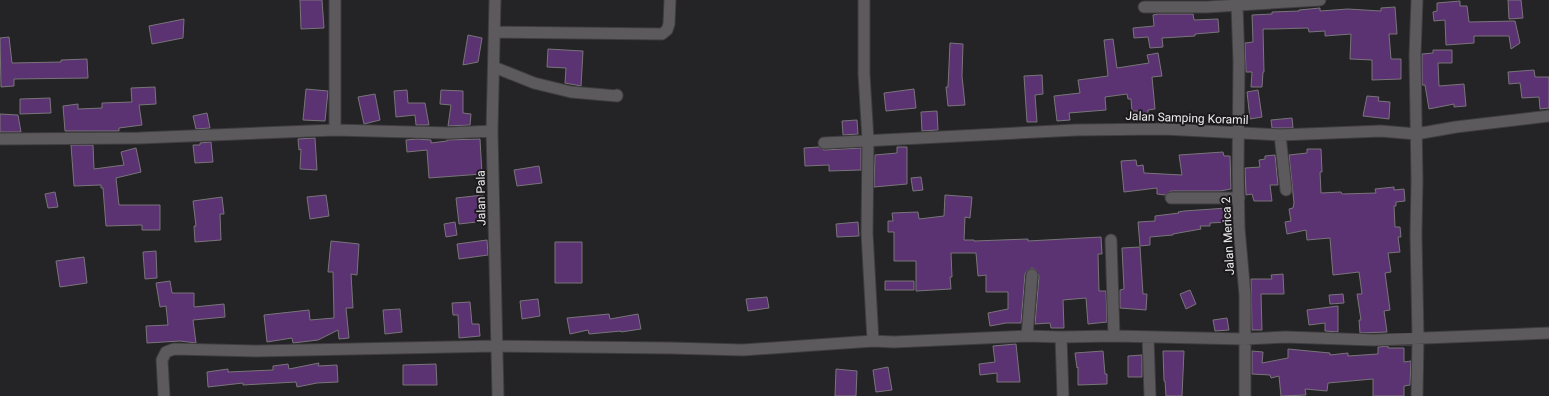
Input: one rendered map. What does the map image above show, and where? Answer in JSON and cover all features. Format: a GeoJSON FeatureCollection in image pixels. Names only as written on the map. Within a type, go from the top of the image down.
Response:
{"type":"FeatureCollection","features":[{"type":"Feature","properties":{"kind":"street"},"geometry":{"type":"LineString","coordinates":[[335,0],[335,130]]}},
{"type":"Feature","properties":{"kind":"street","name":"Jalan Pala"},"geometry":{"type":"LineString","coordinates":[[495,0],[492,131],[498,396]]}},
{"type":"Feature","properties":{"kind":"street"},"geometry":{"type":"LineString","coordinates":[[495,32],[662,34],[667,30],[669,24],[670,0]]}},
{"type":"Feature","properties":{"kind":"street"},"geometry":{"type":"LineString","coordinates":[[864,0],[864,74],[868,140],[867,233],[873,341]]}},
{"type":"Feature","properties":{"kind":"street"},"geometry":{"type":"LineString","coordinates":[[1144,7],[1237,5],[1320,0]]}},
{"type":"Feature","properties":{"kind":"street"},"geometry":{"type":"LineString","coordinates":[[1417,0],[1415,55],[1418,338],[1417,396]]}},
{"type":"Feature","properties":{"kind":"street","name":"Jalan Merica 2"},"geometry":{"type":"LineString","coordinates":[[1237,5],[1239,62],[1237,132],[1239,228],[1244,295],[1245,396]]}},
{"type":"Feature","properties":{"kind":"street"},"geometry":{"type":"LineString","coordinates":[[494,67],[534,83],[571,92],[618,95]]}},
{"type":"Feature","properties":{"kind":"street","name":"Jalan Samping Koramil"},"geometry":{"type":"LineString","coordinates":[[824,142],[1076,130],[1164,129],[1280,135],[1381,131],[1416,134],[1456,127],[1549,116]]}},
{"type":"Feature","properties":{"kind":"street"},"geometry":{"type":"LineString","coordinates":[[0,139],[140,138],[335,130],[449,133],[492,131]]}},
{"type":"Feature","properties":{"kind":"street"},"geometry":{"type":"LineString","coordinates":[[1280,135],[1286,190]]}},
{"type":"Feature","properties":{"kind":"street"},"geometry":{"type":"LineString","coordinates":[[1171,198],[1239,198]]}},
{"type":"Feature","properties":{"kind":"street"},"geometry":{"type":"LineString","coordinates":[[1111,240],[1114,336]]}},
{"type":"Feature","properties":{"kind":"street"},"geometry":{"type":"LineString","coordinates":[[1027,336],[1032,275]]}},
{"type":"Feature","properties":{"kind":"street"},"geometry":{"type":"LineString","coordinates":[[164,396],[162,360],[166,352],[174,349],[256,351],[497,346],[743,350],[873,341],[894,342],[1027,336],[1374,340],[1549,333]]}},
{"type":"Feature","properties":{"kind":"street"},"geometry":{"type":"LineString","coordinates":[[1061,337],[1064,396]]}},
{"type":"Feature","properties":{"kind":"street"},"geometry":{"type":"LineString","coordinates":[[1148,337],[1150,396]]}},
{"type":"Feature","properties":{"kind":"building"},"geometry":{"type":"Polygon","coordinates":[[[300,0],[322,0],[324,28],[301,29],[300,0]]]}},
{"type":"Feature","properties":{"kind":"building"},"geometry":{"type":"Polygon","coordinates":[[[1508,0],[1521,0],[1523,18],[1509,19],[1508,0]]]}},
{"type":"Feature","properties":{"kind":"building"},"geometry":{"type":"Polygon","coordinates":[[[1460,1],[1460,6],[1467,6],[1469,22],[1515,21],[1520,43],[1511,49],[1509,36],[1474,36],[1474,43],[1446,45],[1445,20],[1434,21],[1433,12],[1437,11],[1437,3],[1460,1]]]}},
{"type":"Feature","properties":{"kind":"building"},"geometry":{"type":"Polygon","coordinates":[[[1395,7],[1397,34],[1389,34],[1391,59],[1401,59],[1401,79],[1372,80],[1372,60],[1350,59],[1351,34],[1325,36],[1325,31],[1309,32],[1308,28],[1263,29],[1264,72],[1262,87],[1251,87],[1252,72],[1246,72],[1245,43],[1253,42],[1252,15],[1320,8],[1320,11],[1348,9],[1381,11],[1381,8],[1395,7]]]}},
{"type":"Feature","properties":{"kind":"building"},"geometry":{"type":"Polygon","coordinates":[[[1193,14],[1194,20],[1218,19],[1219,32],[1195,34],[1195,36],[1162,38],[1163,47],[1150,48],[1148,37],[1134,38],[1133,28],[1154,26],[1153,15],[1193,14]]]}},
{"type":"Feature","properties":{"kind":"building"},"geometry":{"type":"Polygon","coordinates":[[[184,19],[183,38],[152,44],[149,26],[184,19]]]}},
{"type":"Feature","properties":{"kind":"building"},"geometry":{"type":"Polygon","coordinates":[[[468,35],[482,38],[478,62],[463,65],[468,35]]]}},
{"type":"Feature","properties":{"kind":"building"},"geometry":{"type":"Polygon","coordinates":[[[9,37],[12,63],[61,62],[61,60],[87,59],[88,78],[14,79],[14,86],[1,87],[0,38],[9,37]]]}},
{"type":"Feature","properties":{"kind":"building"},"geometry":{"type":"Polygon","coordinates":[[[1113,39],[1117,68],[1149,63],[1147,55],[1158,53],[1162,76],[1152,77],[1155,109],[1148,110],[1148,114],[1138,115],[1138,111],[1132,111],[1131,99],[1128,99],[1127,94],[1105,97],[1106,110],[1069,113],[1070,120],[1057,121],[1054,96],[1080,93],[1078,80],[1108,76],[1104,40],[1113,39]]]}},
{"type":"Feature","properties":{"kind":"building"},"geometry":{"type":"Polygon","coordinates":[[[950,43],[963,44],[962,76],[965,105],[948,106],[946,87],[948,87],[950,43]]]}},
{"type":"Feature","properties":{"kind":"building"},"geometry":{"type":"Polygon","coordinates":[[[548,49],[583,51],[581,86],[565,83],[566,68],[547,67],[548,49]]]}},
{"type":"Feature","properties":{"kind":"building"},"geometry":{"type":"Polygon","coordinates":[[[1433,50],[1452,50],[1452,63],[1438,63],[1439,86],[1464,84],[1466,106],[1454,107],[1454,104],[1429,109],[1425,85],[1422,85],[1422,54],[1433,53],[1433,50]]]}},
{"type":"Feature","properties":{"kind":"building"},"geometry":{"type":"Polygon","coordinates":[[[1534,70],[1535,77],[1549,77],[1549,108],[1540,109],[1539,97],[1522,98],[1520,83],[1509,84],[1508,72],[1534,70]]]}},
{"type":"Feature","properties":{"kind":"building"},"geometry":{"type":"Polygon","coordinates":[[[1042,75],[1043,94],[1035,95],[1037,122],[1027,122],[1024,76],[1042,75]]]}},
{"type":"Feature","properties":{"kind":"building"},"geometry":{"type":"Polygon","coordinates":[[[155,87],[156,104],[139,105],[142,125],[119,128],[119,131],[65,131],[63,106],[78,104],[78,109],[102,108],[102,103],[132,102],[131,88],[155,87]]]}},
{"type":"Feature","properties":{"kind":"building"},"geometry":{"type":"Polygon","coordinates":[[[306,89],[328,91],[325,121],[303,120],[306,89]]]}},
{"type":"Feature","properties":{"kind":"building"},"geometry":{"type":"Polygon","coordinates":[[[914,89],[916,108],[886,111],[884,93],[914,89]]]}},
{"type":"Feature","properties":{"kind":"building"},"geometry":{"type":"Polygon","coordinates":[[[407,90],[408,103],[425,103],[429,125],[416,125],[415,115],[396,117],[394,91],[407,90]]]}},
{"type":"Feature","properties":{"kind":"building"},"geometry":{"type":"Polygon","coordinates":[[[441,90],[463,91],[463,113],[471,114],[470,125],[448,126],[451,105],[440,104],[441,90]]]}},
{"type":"Feature","properties":{"kind":"building"},"geometry":{"type":"Polygon","coordinates":[[[1258,90],[1262,117],[1250,119],[1247,92],[1258,90]]]}},
{"type":"Feature","properties":{"kind":"building"},"geometry":{"type":"Polygon","coordinates":[[[375,94],[380,120],[364,124],[358,97],[375,94]]]}},
{"type":"Feature","properties":{"kind":"building"},"geometry":{"type":"Polygon","coordinates":[[[1367,96],[1379,97],[1378,101],[1390,102],[1389,119],[1363,116],[1367,96]]]}},
{"type":"Feature","properties":{"kind":"building"},"geometry":{"type":"Polygon","coordinates":[[[50,98],[51,113],[20,114],[20,99],[50,98]]]}},
{"type":"Feature","properties":{"kind":"building"},"geometry":{"type":"Polygon","coordinates":[[[937,111],[938,130],[922,131],[921,112],[937,111]]]}},
{"type":"Feature","properties":{"kind":"building"},"geometry":{"type":"Polygon","coordinates":[[[207,113],[210,128],[196,129],[193,116],[207,113]]]}},
{"type":"Feature","properties":{"kind":"building"},"geometry":{"type":"Polygon","coordinates":[[[0,114],[18,115],[21,132],[0,132],[0,114]]]}},
{"type":"Feature","properties":{"kind":"building"},"geometry":{"type":"Polygon","coordinates":[[[1292,118],[1293,128],[1272,128],[1271,120],[1292,118]]]}},
{"type":"Feature","properties":{"kind":"building"},"geometry":{"type":"Polygon","coordinates":[[[857,120],[858,134],[843,135],[842,121],[857,120]]]}},
{"type":"Feature","properties":{"kind":"building"},"geometry":{"type":"Polygon","coordinates":[[[315,138],[317,170],[300,169],[301,149],[299,150],[298,139],[315,138]]]}},
{"type":"Feature","properties":{"kind":"building"},"geometry":{"type":"Polygon","coordinates":[[[480,139],[482,174],[429,178],[427,150],[407,152],[406,140],[431,140],[431,143],[447,140],[480,139]]]}},
{"type":"Feature","properties":{"kind":"building"},"geometry":{"type":"Polygon","coordinates":[[[211,142],[213,162],[195,163],[193,145],[211,142]]]}},
{"type":"Feature","properties":{"kind":"building"},"geometry":{"type":"Polygon","coordinates":[[[71,145],[93,145],[94,169],[124,165],[121,152],[136,148],[141,172],[116,178],[119,205],[160,205],[160,230],[142,230],[142,225],[106,226],[103,188],[101,188],[101,185],[74,186],[71,145]]]}},
{"type":"Feature","properties":{"kind":"building"},"geometry":{"type":"Polygon","coordinates":[[[819,147],[824,150],[861,148],[861,170],[829,171],[829,165],[805,166],[804,148],[819,147]]]}},
{"type":"Feature","properties":{"kind":"building"},"geometry":{"type":"Polygon","coordinates":[[[897,147],[907,147],[907,184],[874,187],[875,155],[897,153],[897,147]]]}},
{"type":"Feature","properties":{"kind":"building"},"geometry":{"type":"Polygon","coordinates":[[[1307,149],[1321,149],[1321,193],[1376,193],[1375,189],[1394,187],[1394,190],[1404,189],[1405,201],[1396,202],[1396,206],[1394,206],[1395,227],[1400,227],[1401,237],[1398,237],[1400,252],[1388,253],[1391,272],[1385,273],[1390,310],[1384,311],[1387,332],[1360,333],[1359,320],[1361,320],[1357,294],[1362,294],[1359,272],[1333,275],[1330,238],[1307,240],[1306,230],[1287,234],[1285,222],[1291,221],[1289,209],[1293,208],[1294,203],[1289,155],[1307,153],[1307,149]]]}},
{"type":"Feature","properties":{"kind":"building"},"geometry":{"type":"Polygon","coordinates":[[[1223,152],[1224,156],[1230,156],[1231,189],[1220,191],[1171,191],[1165,195],[1157,194],[1157,188],[1124,192],[1121,161],[1136,160],[1137,166],[1143,165],[1144,173],[1182,175],[1179,155],[1223,152]]]}},
{"type":"Feature","properties":{"kind":"building"},"geometry":{"type":"Polygon","coordinates":[[[1275,155],[1278,185],[1270,185],[1272,201],[1254,201],[1252,194],[1246,195],[1245,168],[1260,167],[1259,160],[1265,159],[1265,156],[1275,155]]]}},
{"type":"Feature","properties":{"kind":"building"},"geometry":{"type":"Polygon","coordinates":[[[539,166],[542,183],[517,186],[514,170],[539,166]]]}},
{"type":"Feature","properties":{"kind":"building"},"geometry":{"type":"Polygon","coordinates":[[[921,177],[923,190],[913,191],[911,178],[921,177]]]}},
{"type":"Feature","properties":{"kind":"building"},"geometry":{"type":"Polygon","coordinates":[[[55,192],[58,207],[48,208],[45,194],[55,192]]]}},
{"type":"Feature","properties":{"kind":"building"},"geometry":{"type":"Polygon","coordinates":[[[326,195],[329,216],[310,219],[307,197],[326,195]]]}},
{"type":"Feature","properties":{"kind":"building"},"geometry":{"type":"Polygon","coordinates":[[[483,195],[486,221],[459,224],[456,198],[483,195]]]}},
{"type":"Feature","properties":{"kind":"building"},"geometry":{"type":"Polygon","coordinates":[[[945,195],[972,197],[970,218],[965,217],[964,240],[1028,239],[1028,241],[1101,237],[1102,254],[1098,254],[1099,291],[1106,291],[1107,322],[1088,324],[1086,298],[1063,300],[1064,328],[1051,328],[1050,323],[1035,324],[1039,276],[1036,270],[1032,268],[1025,274],[1021,323],[1006,323],[990,326],[988,313],[1008,309],[1008,292],[986,292],[986,275],[978,276],[976,253],[951,253],[951,289],[916,291],[916,261],[894,261],[894,232],[888,232],[888,221],[893,221],[892,213],[918,212],[919,219],[944,216],[945,195]]]}},
{"type":"Feature","properties":{"kind":"building"},"geometry":{"type":"Polygon","coordinates":[[[222,197],[224,214],[220,214],[221,240],[195,242],[194,226],[196,226],[193,201],[222,197]]]}},
{"type":"Feature","properties":{"kind":"building"},"geometry":{"type":"Polygon","coordinates":[[[1227,208],[1228,222],[1210,223],[1210,226],[1200,226],[1201,229],[1173,235],[1150,237],[1150,245],[1140,246],[1138,222],[1155,221],[1155,216],[1184,211],[1227,208]]]}},
{"type":"Feature","properties":{"kind":"building"},"geometry":{"type":"Polygon","coordinates":[[[455,222],[457,235],[446,237],[444,224],[455,222]]]}},
{"type":"Feature","properties":{"kind":"building"},"geometry":{"type":"Polygon","coordinates":[[[858,222],[859,236],[837,237],[836,224],[858,222]]]}},
{"type":"Feature","properties":{"kind":"building"},"geometry":{"type":"Polygon","coordinates":[[[487,240],[488,255],[459,259],[457,244],[487,240]]]}},
{"type":"Feature","properties":{"kind":"building"},"geometry":{"type":"Polygon","coordinates":[[[331,241],[359,244],[357,275],[351,274],[353,308],[346,308],[349,338],[339,339],[338,330],[318,340],[293,343],[292,338],[267,342],[264,315],[309,310],[310,320],[334,318],[333,272],[328,272],[331,241]]]}},
{"type":"Feature","properties":{"kind":"building"},"geometry":{"type":"Polygon","coordinates":[[[555,242],[582,242],[582,283],[555,283],[555,242]]]}},
{"type":"Feature","properties":{"kind":"building"},"geometry":{"type":"Polygon","coordinates":[[[1140,247],[1143,294],[1147,294],[1146,310],[1120,308],[1120,290],[1124,289],[1122,248],[1140,247]]]}},
{"type":"Feature","properties":{"kind":"building"},"geometry":{"type":"Polygon","coordinates":[[[156,251],[157,278],[145,279],[143,252],[156,251]]]}},
{"type":"Feature","properties":{"kind":"building"},"geometry":{"type":"Polygon","coordinates":[[[84,257],[87,283],[60,287],[56,261],[84,257]]]}},
{"type":"Feature","properties":{"kind":"building"},"geometry":{"type":"Polygon","coordinates":[[[1283,274],[1284,294],[1261,294],[1262,330],[1252,330],[1251,279],[1272,279],[1271,275],[1283,274]]]}},
{"type":"Feature","properties":{"kind":"building"},"geometry":{"type":"Polygon","coordinates":[[[170,281],[172,293],[194,293],[194,307],[224,304],[225,317],[193,320],[196,343],[180,341],[147,343],[146,326],[168,325],[166,306],[160,307],[156,283],[170,281]]]}},
{"type":"Feature","properties":{"kind":"building"},"geometry":{"type":"Polygon","coordinates":[[[885,281],[914,281],[914,290],[885,290],[885,281]]]}},
{"type":"Feature","properties":{"kind":"building"},"geometry":{"type":"Polygon","coordinates":[[[1190,290],[1196,304],[1186,309],[1180,294],[1190,290]]]}},
{"type":"Feature","properties":{"kind":"building"},"geometry":{"type":"Polygon","coordinates":[[[1343,294],[1344,303],[1330,304],[1329,295],[1343,294]]]}},
{"type":"Feature","properties":{"kind":"building"},"geometry":{"type":"Polygon","coordinates":[[[767,297],[769,308],[748,311],[746,299],[767,297]]]}},
{"type":"Feature","properties":{"kind":"building"},"geometry":{"type":"Polygon","coordinates":[[[538,299],[540,316],[522,319],[520,301],[538,299]]]}},
{"type":"Feature","properties":{"kind":"building"},"geometry":{"type":"Polygon","coordinates":[[[470,302],[472,324],[479,324],[480,336],[459,338],[458,315],[453,315],[452,303],[470,302]]]}},
{"type":"Feature","properties":{"kind":"building"},"geometry":{"type":"Polygon","coordinates":[[[1338,306],[1338,332],[1325,331],[1325,323],[1309,325],[1307,310],[1338,306]]]}},
{"type":"Feature","properties":{"kind":"building"},"geometry":{"type":"Polygon","coordinates":[[[400,309],[402,332],[385,334],[383,310],[400,309]]]}},
{"type":"Feature","properties":{"kind":"building"},"geometry":{"type":"Polygon","coordinates":[[[609,314],[610,319],[638,314],[641,329],[589,334],[588,330],[570,334],[567,318],[609,314]]]}},
{"type":"Feature","properties":{"kind":"building"},"geometry":{"type":"Polygon","coordinates":[[[1227,318],[1229,330],[1215,331],[1213,320],[1227,318]]]}},
{"type":"Feature","properties":{"kind":"building"},"geometry":{"type":"Polygon","coordinates":[[[1016,344],[1020,382],[997,382],[997,373],[980,375],[979,364],[995,362],[993,346],[1016,344]]]}},
{"type":"Feature","properties":{"kind":"building"},"geometry":{"type":"Polygon","coordinates":[[[1388,346],[1388,348],[1404,348],[1404,362],[1411,361],[1410,385],[1404,386],[1404,396],[1373,396],[1373,379],[1328,383],[1327,391],[1305,389],[1306,395],[1281,396],[1279,376],[1271,378],[1270,375],[1252,374],[1252,351],[1263,352],[1262,363],[1288,358],[1288,349],[1330,353],[1330,355],[1348,353],[1348,356],[1378,354],[1378,347],[1388,346]]]}},
{"type":"Feature","properties":{"kind":"building"},"geometry":{"type":"Polygon","coordinates":[[[1103,351],[1105,374],[1107,374],[1107,384],[1078,385],[1078,367],[1077,368],[1075,353],[1103,351]]]}},
{"type":"Feature","properties":{"kind":"building"},"geometry":{"type":"Polygon","coordinates":[[[1163,351],[1184,351],[1182,396],[1166,396],[1163,351]]]}},
{"type":"Feature","properties":{"kind":"building"},"geometry":{"type":"Polygon","coordinates":[[[1142,355],[1142,377],[1128,377],[1128,356],[1142,355]]]}},
{"type":"Feature","properties":{"kind":"building"},"geometry":{"type":"Polygon","coordinates":[[[319,363],[318,366],[337,365],[338,382],[317,383],[297,387],[296,382],[243,385],[243,383],[208,387],[207,372],[228,369],[228,372],[273,370],[273,366],[288,364],[289,369],[319,363]]]}},
{"type":"Feature","properties":{"kind":"building"},"geometry":{"type":"Polygon","coordinates":[[[436,364],[437,385],[403,385],[403,365],[436,364]]]}},
{"type":"Feature","properties":{"kind":"building"},"geometry":{"type":"Polygon","coordinates":[[[888,367],[892,390],[876,392],[873,370],[888,367]]]}},
{"type":"Feature","properties":{"kind":"building"},"geometry":{"type":"Polygon","coordinates":[[[836,369],[857,371],[856,396],[835,396],[836,369]]]}}]}
